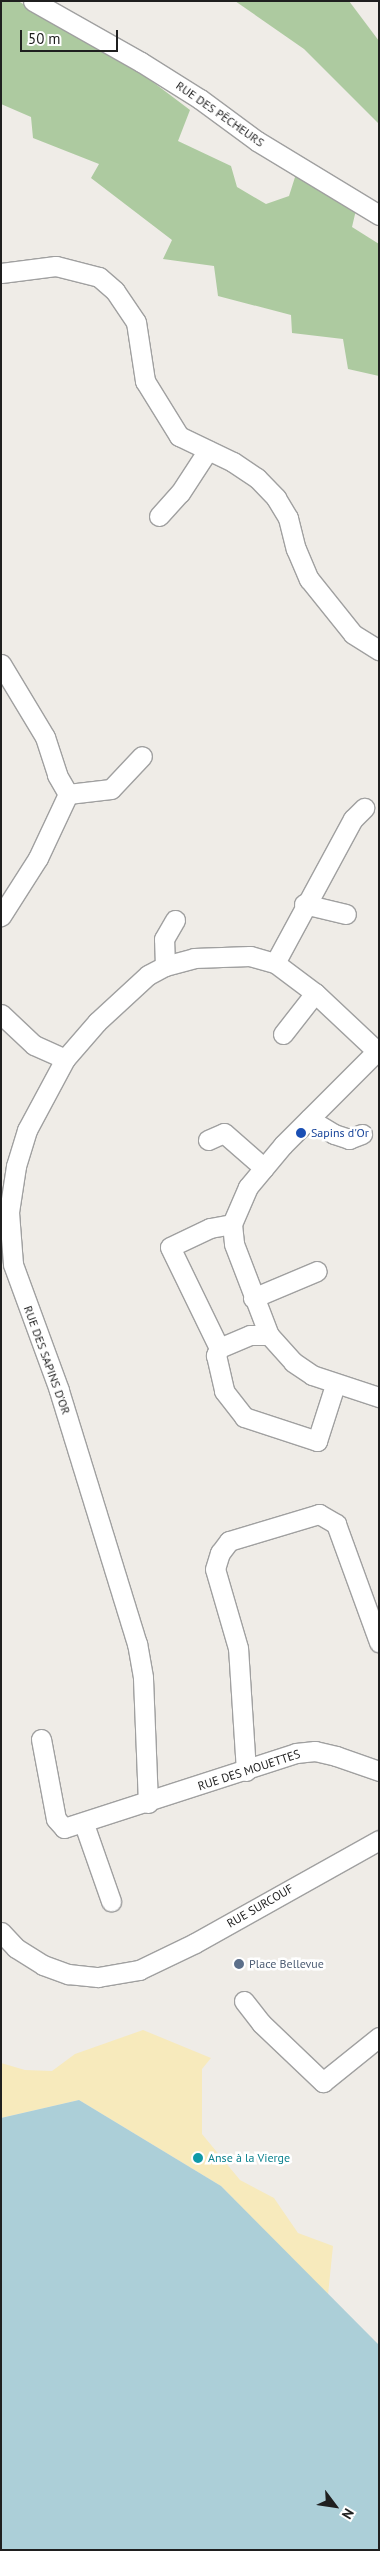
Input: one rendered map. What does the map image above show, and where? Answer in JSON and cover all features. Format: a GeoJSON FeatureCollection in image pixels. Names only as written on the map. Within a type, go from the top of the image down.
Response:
{"type":"FeatureCollection","features":[{"type":"Feature","properties":{"kind":"street","name":"RUE DES PÊCHEURS"},"geometry":{"type":"LineString","coordinates":[[33,1],[141,62],[200,99],[257,141],[379,215]]}},
{"type":"Feature","properties":{"kind":"street"},"geometry":{"type":"LineString","coordinates":[[1,273],[56,266],[99,277],[115,291],[136,322],[145,381],[179,436],[257,478],[276,498],[288,518],[296,549],[309,579],[353,634],[379,650]]}},
{"type":"Feature","properties":{"kind":"street"},"geometry":{"type":"LineString","coordinates":[[159,516],[180,493],[208,450]]}},
{"type":"Feature","properties":{"kind":"street"},"geometry":{"type":"LineString","coordinates":[[1,664],[45,737],[57,775],[68,794]]}},
{"type":"Feature","properties":{"kind":"street"},"geometry":{"type":"LineString","coordinates":[[68,794],[111,789],[142,756]]}},
{"type":"Feature","properties":{"kind":"street"},"geometry":{"type":"LineString","coordinates":[[1,916],[38,858],[68,794]]}},
{"type":"Feature","properties":{"kind":"street"},"geometry":{"type":"LineString","coordinates":[[275,964],[304,904],[353,819],[364,808]]}},
{"type":"Feature","properties":{"kind":"street"},"geometry":{"type":"LineString","coordinates":[[304,904],[346,914]]}},
{"type":"Feature","properties":{"kind":"street"},"geometry":{"type":"LineString","coordinates":[[165,966],[164,939],[176,920]]}},
{"type":"Feature","properties":{"kind":"street","name":"RUE DES SAPINS D'OR"},"geometry":{"type":"LineString","coordinates":[[148,1803],[143,1677],[137,1644],[59,1390],[13,1264],[9,1212],[16,1166],[38,1102],[65,1059],[130,989],[165,966],[223,956],[250,956],[275,964],[315,993],[378,1052]]}},
{"type":"Feature","properties":{"kind":"street"},"geometry":{"type":"LineString","coordinates":[[283,1034],[315,993]]}},
{"type":"Feature","properties":{"kind":"street"},"geometry":{"type":"LineString","coordinates":[[1,1014],[34,1045],[65,1059]]}},
{"type":"Feature","properties":{"kind":"street"},"geometry":{"type":"LineString","coordinates":[[378,1052],[309,1119],[264,1168],[248,1187],[232,1224],[234,1244],[253,1298],[269,1335],[293,1362],[335,1385],[379,1397]]}},
{"type":"Feature","properties":{"kind":"street"},"geometry":{"type":"LineString","coordinates":[[309,1119],[334,1134],[349,1139],[362,1134]]}},
{"type":"Feature","properties":{"kind":"street"},"geometry":{"type":"LineString","coordinates":[[208,1140],[224,1133],[264,1168]]}},
{"type":"Feature","properties":{"kind":"street"},"geometry":{"type":"LineString","coordinates":[[219,1348],[170,1247],[210,1228],[232,1224]]}},
{"type":"Feature","properties":{"kind":"street"},"geometry":{"type":"LineString","coordinates":[[253,1298],[317,1271]]}},
{"type":"Feature","properties":{"kind":"street"},"geometry":{"type":"LineString","coordinates":[[269,1335],[250,1335],[219,1348],[216,1355],[224,1391],[244,1417],[317,1441],[335,1385]]}},
{"type":"Feature","properties":{"kind":"street"},"geometry":{"type":"LineString","coordinates":[[246,1771],[238,1648],[215,1569],[220,1553],[229,1541],[319,1514],[336,1524],[379,1642]]}},
{"type":"Feature","properties":{"kind":"street","name":"RUE DES MOUETTES"},"geometry":{"type":"LineString","coordinates":[[41,1739],[57,1823],[64,1828],[84,1824],[296,1753],[315,1752],[379,1771]]}},
{"type":"Feature","properties":{"kind":"street"},"geometry":{"type":"LineString","coordinates":[[84,1824],[110,1901]]}},
{"type":"Feature","properties":{"kind":"street","name":"RUE SURCOUF"},"geometry":{"type":"LineString","coordinates":[[1,1932],[23,1952],[43,1965],[68,1974],[98,1977],[139,1970],[195,1943],[379,1840]]}},
{"type":"Feature","properties":{"kind":"street"},"geometry":{"type":"LineString","coordinates":[[244,2001],[261,2023],[323,2082],[379,2037]]}},
{"type":"Feature","properties":{"kind":"green space"},"geometry":{"type":"Polygon","coordinates":[[[1,1],[18,1],[137,70],[190,110],[178,141],[231,166],[237,187],[266,204],[289,196],[296,174],[356,210],[352,227],[379,244],[379,376],[348,369],[343,339],[292,333],[291,315],[218,296],[214,266],[163,259],[172,240],[91,178],[99,164],[33,138],[31,117],[1,104],[1,1]]]}},
{"type":"Feature","properties":{"kind":"green space"},"geometry":{"type":"Polygon","coordinates":[[[235,1],[349,1],[379,41],[379,124],[304,49],[235,1]]]}},
{"type":"Feature","properties":{"kind":"sand","name":"Anse à la Vierge"},"geometry":{"type":"Polygon","coordinates":[[[143,2030],[211,2058],[202,2069],[202,2134],[240,2180],[274,2198],[298,2233],[333,2246],[328,2295],[221,2186],[79,2100],[1,2118],[1,2063],[25,2070],[52,2071],[75,2054],[143,2030]]]}},
{"type":"Feature","properties":{"kind":"water"},"geometry":{"type":"Polygon","coordinates":[[[79,2100],[221,2186],[379,2345],[379,2550],[1,2550],[1,2118],[79,2100]]]}},
{"type":"Feature","properties":{"kind":"place","name":"Sapins d'Or"},"geometry":{"type":"Point","coordinates":[301,1133]}},
{"type":"Feature","properties":{"kind":"place","name":"Place Bellevue"},"geometry":{"type":"Point","coordinates":[239,1964]}},
{"type":"Feature","properties":{"kind":"place","name":"Anse à la Vierge"},"geometry":{"type":"Point","coordinates":[198,2158]}}]}
